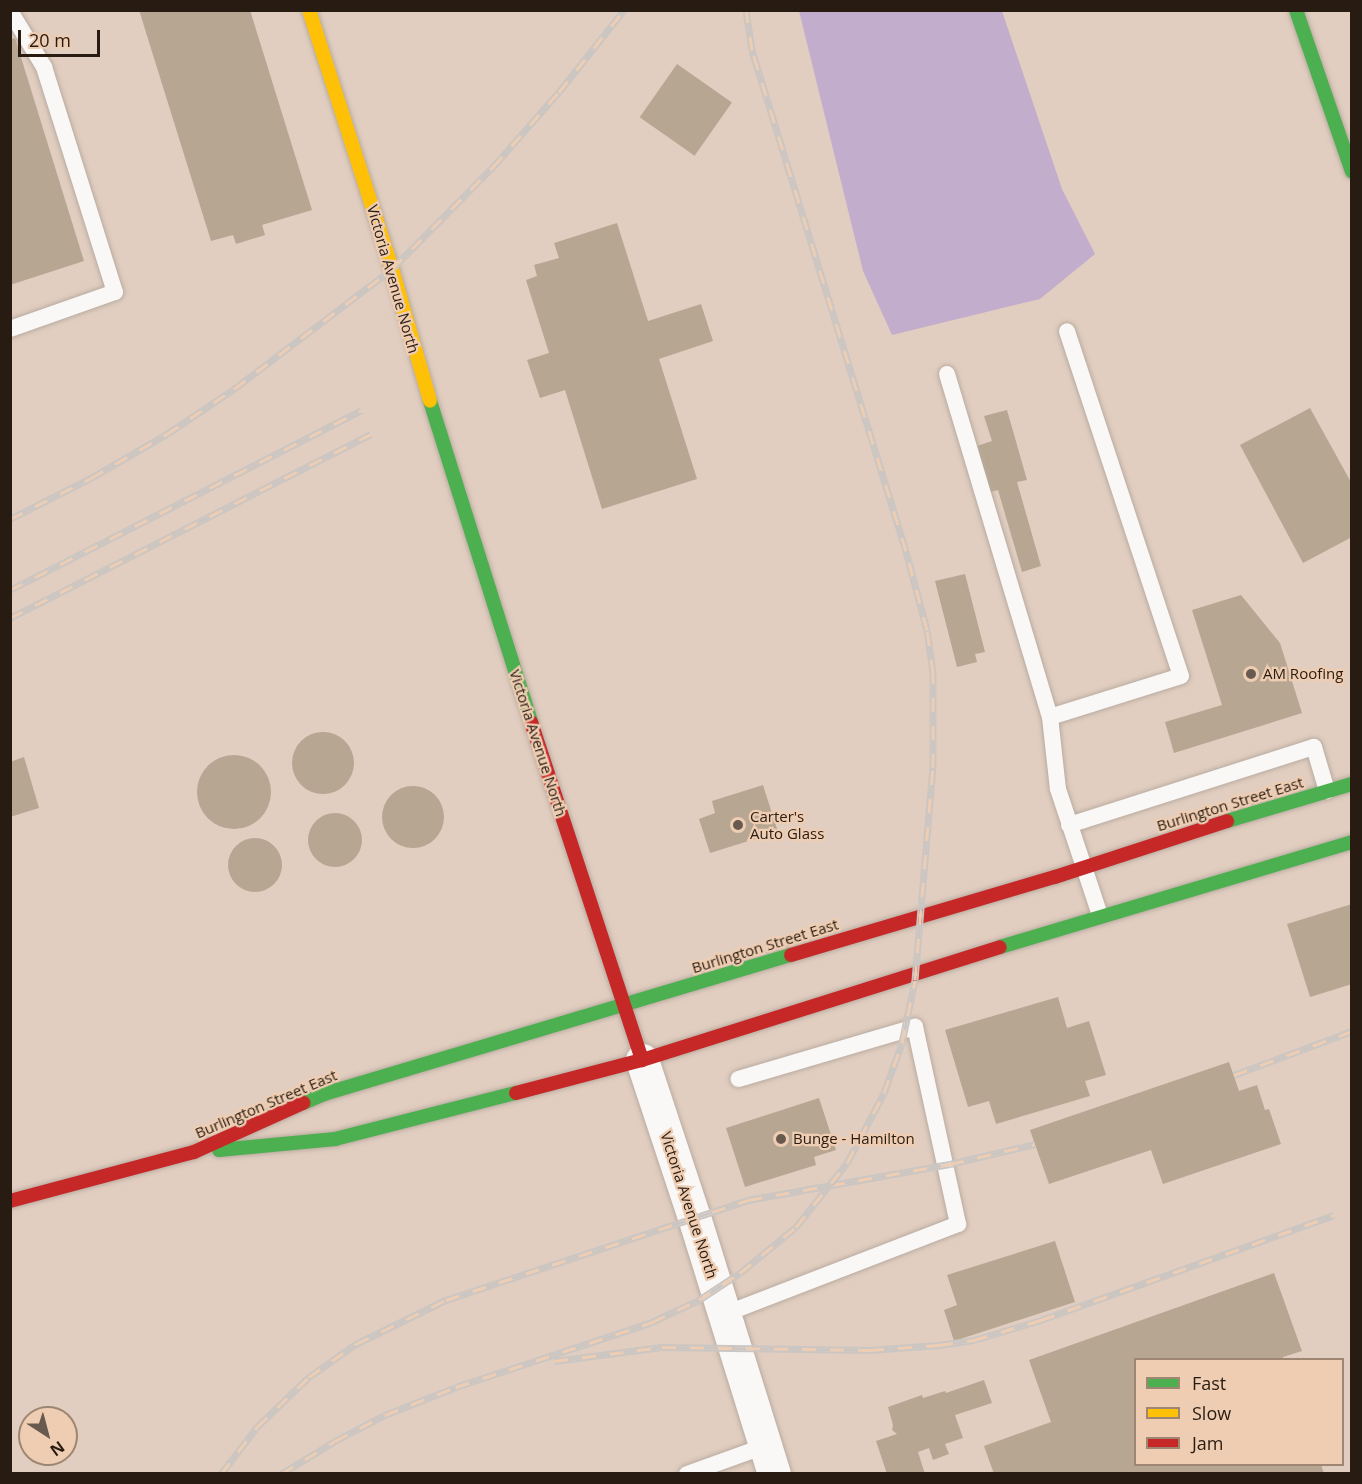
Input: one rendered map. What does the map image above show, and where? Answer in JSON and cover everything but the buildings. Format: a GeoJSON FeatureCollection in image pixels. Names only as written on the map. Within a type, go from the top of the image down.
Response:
{"type":"FeatureCollection","features":[{"type":"Feature","properties":{"kind":"main road","name":"Victoria Avenue North"},"geometry":{"type":"LineString","coordinates":[[309,10],[392,269],[412,344],[540,752],[642,1060]]}},
{"type":"Feature","properties":{"kind":"main road"},"geometry":{"type":"LineString","coordinates":[[1296,10],[1352,172]]}},
{"type":"Feature","properties":{"kind":"main road","name":"Burlington Street East"},"geometry":{"type":"LineString","coordinates":[[10,1201],[194,1152],[324,1094],[624,1007],[1352,784]]}},
{"type":"Feature","properties":{"kind":"main road","name":"Burlington Street East"},"geometry":{"type":"LineString","coordinates":[[194,1152],[335,1139],[642,1060],[1100,915],[1188,892],[1352,842]]}},
{"type":"Feature","properties":{"kind":"street","name":"Victoria Avenue North"},"geometry":{"type":"LineString","coordinates":[[642,1060],[725,1314],[769,1460]]}},
{"type":"Feature","properties":{"kind":"lane"},"geometry":{"type":"LineString","coordinates":[[10,11],[44,67],[115,292],[10,329]]}},
{"type":"Feature","properties":{"kind":"lane"},"geometry":{"type":"LineString","coordinates":[[1050,717],[1181,676],[1067,331]]}},
{"type":"Feature","properties":{"kind":"lane"},"geometry":{"type":"LineString","coordinates":[[947,374],[1050,717],[1058,789],[1100,915]]}},
{"type":"Feature","properties":{"kind":"lane"},"geometry":{"type":"LineString","coordinates":[[1069,825],[1314,747],[1327,791]]}},
{"type":"Feature","properties":{"kind":"lane"},"geometry":{"type":"LineString","coordinates":[[725,1314],[958,1224],[915,1027],[738,1079]]}},
{"type":"Feature","properties":{"kind":"lane"},"geometry":{"type":"LineString","coordinates":[[687,1473],[769,1460]]}},
{"type":"Feature","properties":{"kind":"shaded area"},"geometry":{"type":"Polygon","coordinates":[[[799,11],[1002,11],[1062,189],[1095,254],[1040,299],[892,335],[863,271],[799,11]]]}},
{"type":"Feature","properties":{"kind":"railway"},"geometry":{"type":"LineString","coordinates":[[10,519],[91,478],[167,434],[234,389],[392,269],[493,167],[559,92],[624,10]]}},
{"type":"Feature","properties":{"kind":"railway"},"geometry":{"type":"LineString","coordinates":[[281,1474],[335,1441],[385,1415],[456,1387],[652,1322],[699,1300],[740,1273],[796,1227],[847,1163],[884,1093],[902,1043],[915,980],[933,767],[933,673],[927,630],[906,551],[752,50],[746,10]]}},
{"type":"Feature","properties":{"kind":"railway"},"geometry":{"type":"LineString","coordinates":[[10,590],[362,410]]}},
{"type":"Feature","properties":{"kind":"railway"},"geometry":{"type":"LineString","coordinates":[[10,618],[371,434]]}},
{"type":"Feature","properties":{"kind":"railway"},"geometry":{"type":"LineString","coordinates":[[1234,1075],[1352,1031]]}},
{"type":"Feature","properties":{"kind":"railway"},"geometry":{"type":"LineString","coordinates":[[221,1474],[257,1427],[309,1377],[356,1344],[446,1300],[748,1200],[950,1164],[1035,1144]]}},
{"type":"Feature","properties":{"kind":"railway"},"geometry":{"type":"LineString","coordinates":[[554,1361],[662,1347],[870,1350],[974,1340],[1041,1320],[1334,1215]]}},
{"type":"Feature","properties":{"kind":"traffic: fast"},"geometry":{"type":"LineString","coordinates":[[1296,10],[1352,172]]}},
{"type":"Feature","properties":{"kind":"traffic: fast"},"geometry":{"type":"LineString","coordinates":[[430,401],[531,722]]}},
{"type":"Feature","properties":{"kind":"traffic: fast"},"geometry":{"type":"LineString","coordinates":[[1227,821],[1352,784]]}},
{"type":"Feature","properties":{"kind":"traffic: fast"},"geometry":{"type":"LineString","coordinates":[[1000,947],[1352,842]]}},
{"type":"Feature","properties":{"kind":"traffic: fast"},"geometry":{"type":"LineString","coordinates":[[303,1103],[324,1094],[791,955]]}},
{"type":"Feature","properties":{"kind":"traffic: fast"},"geometry":{"type":"LineString","coordinates":[[219,1150],[335,1139],[516,1093]]}},
{"type":"Feature","properties":{"kind":"traffic: slow"},"geometry":{"type":"LineString","coordinates":[[309,10],[392,269],[430,401]]}},
{"type":"Feature","properties":{"kind":"traffic: jam"},"geometry":{"type":"LineString","coordinates":[[531,722],[642,1060]]}},
{"type":"Feature","properties":{"kind":"traffic: jam"},"geometry":{"type":"LineString","coordinates":[[791,955],[1055,877],[1227,821]]}},
{"type":"Feature","properties":{"kind":"traffic: jam"},"geometry":{"type":"LineString","coordinates":[[516,1093],[642,1060],[1000,947]]}},
{"type":"Feature","properties":{"kind":"traffic: jam"},"geometry":{"type":"LineString","coordinates":[[10,1201],[194,1152],[303,1103]]}},
{"type":"Feature","properties":{"kind":"place","name":"AM Roofing"},"geometry":{"type":"Point","coordinates":[1251,674]}},
{"type":"Feature","properties":{"kind":"place","name":"Carter's Auto Glass"},"geometry":{"type":"Point","coordinates":[738,825]}},
{"type":"Feature","properties":{"kind":"place","name":"Bunge - Hamilton"},"geometry":{"type":"Point","coordinates":[781,1139]}}]}
